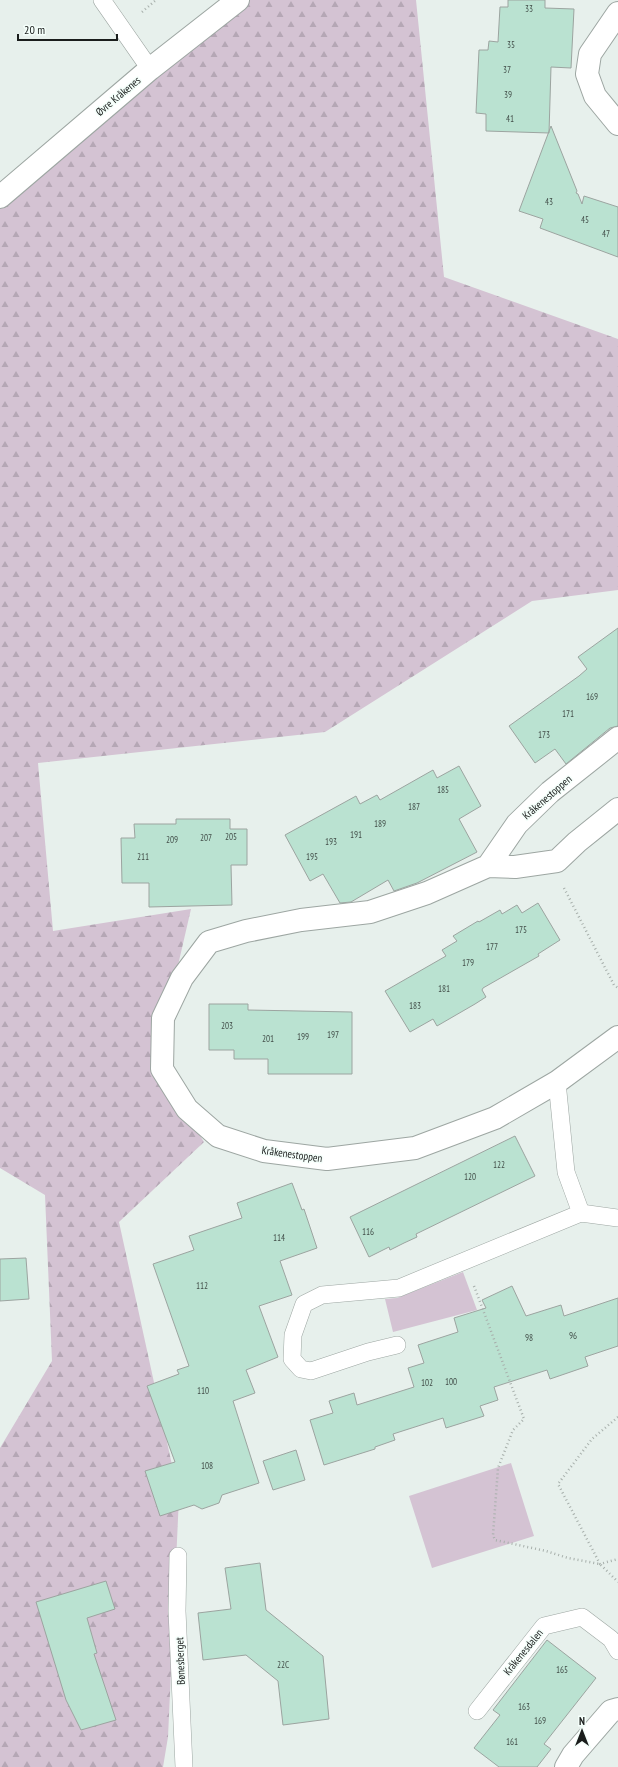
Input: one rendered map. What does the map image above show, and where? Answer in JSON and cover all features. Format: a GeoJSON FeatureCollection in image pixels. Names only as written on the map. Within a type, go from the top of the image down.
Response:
{"type":"FeatureCollection","features":[{"type":"Feature","properties":{"kind":"street","name":"Øvre Kråkenes"},"geometry":{"type":"LineString","coordinates":[[0,197],[150,69],[238,0]]}},
{"type":"Feature","properties":{"kind":"street"},"geometry":{"type":"LineString","coordinates":[[618,13],[590,54],[587,74],[595,96],[618,124]]}},
{"type":"Feature","properties":{"kind":"street","name":"Kråkenestoppen"},"geometry":{"type":"LineString","coordinates":[[488,866],[517,824],[550,792],[618,738]]}},
{"type":"Feature","properties":{"kind":"street"},"geometry":{"type":"LineString","coordinates":[[557,861],[577,842],[618,809]]}},
{"type":"Feature","properties":{"kind":"street","name":"Kråkenestoppen"},"geometry":{"type":"LineString","coordinates":[[557,861],[515,867],[488,866],[427,893],[370,912],[302,920],[246,931],[209,942],[182,978],[163,1018],[162,1069],[187,1109],[218,1136],[264,1151],[327,1159],[415,1148],[495,1118],[557,1082],[618,1037]]}},
{"type":"Feature","properties":{"kind":"street"},"geometry":{"type":"LineString","coordinates":[[566,1767],[573,1755],[611,1711],[618,1709]]}},
{"type":"Feature","properties":{"kind":"lane"},"geometry":{"type":"LineString","coordinates":[[102,0],[150,69]]}},
{"type":"Feature","properties":{"kind":"lane"},"geometry":{"type":"LineString","coordinates":[[557,1082],[566,1172],[581,1213]]}},
{"type":"Feature","properties":{"kind":"lane"},"geometry":{"type":"LineString","coordinates":[[397,1345],[368,1352],[311,1371],[302,1369],[292,1359],[293,1335],[304,1304],[322,1295],[400,1288],[581,1213],[618,1218]]}},
{"type":"Feature","properties":{"kind":"lane","name":"Bønesberget"},"geometry":{"type":"LineString","coordinates":[[178,1556],[177,1611],[184,1767]]}},
{"type":"Feature","properties":{"kind":"lane","name":"Kråkenesdalen"},"geometry":{"type":"LineString","coordinates":[[477,1711],[544,1626],[582,1617],[611,1639],[618,1651]]}},
{"type":"Feature","properties":{"kind":"path"},"geometry":{"type":"LineString","coordinates":[[557,861],[560,880],[614,985],[618,988]]}},
{"type":"Feature","properties":{"kind":"path"},"geometry":{"type":"LineString","coordinates":[[465,1261],[524,1419],[513,1430],[498,1468],[493,1535],[495,1540],[546,1551],[568,1558],[600,1564],[618,1559]]}},
{"type":"Feature","properties":{"kind":"path"},"geometry":{"type":"LineString","coordinates":[[618,1417],[592,1439],[558,1484],[600,1564],[618,1582]]}},
{"type":"Feature","properties":{"kind":"green space"},"geometry":{"type":"Polygon","coordinates":[[[249,0],[416,0],[444,277],[618,339],[618,590],[532,601],[325,732],[38,763],[53,931],[191,909],[155,1065],[204,1142],[119,1222],[179,1497],[168,1737],[163,1767],[0,1767],[0,1448],[52,1361],[45,1195],[0,1168],[0,193],[249,0]]]}},
{"type":"Feature","properties":{"kind":"green space"},"geometry":{"type":"Polygon","coordinates":[[[463,1272],[477,1310],[393,1332],[385,1299],[397,1298],[463,1272]]]}},
{"type":"Feature","properties":{"kind":"green space"},"geometry":{"type":"Polygon","coordinates":[[[511,1463],[534,1536],[432,1568],[409,1496],[511,1463]]]}},
{"type":"Feature","properties":{"kind":"building"},"geometry":{"type":"Polygon","coordinates":[[[508,0],[545,0],[545,8],[574,9],[571,68],[551,67],[549,133],[486,131],[486,114],[476,113],[479,50],[488,50],[489,41],[498,42],[500,7],[508,7],[508,0]]]}},
{"type":"Feature","properties":{"kind":"building"},"geometry":{"type":"Polygon","coordinates":[[[551,126],[577,191],[576,193],[578,194],[582,204],[584,196],[618,207],[618,257],[540,228],[543,219],[519,211],[551,126]]]}},
{"type":"Feature","properties":{"kind":"building"},"geometry":{"type":"Polygon","coordinates":[[[618,628],[618,726],[610,728],[566,764],[555,749],[535,763],[509,726],[587,669],[578,657],[618,628]]]}},
{"type":"Feature","properties":{"kind":"building"},"geometry":{"type":"Polygon","coordinates":[[[459,766],[481,806],[459,819],[477,852],[417,883],[394,891],[388,880],[351,902],[340,903],[323,874],[310,881],[285,835],[356,796],[360,804],[377,795],[380,800],[433,770],[437,778],[459,766]]]}},
{"type":"Feature","properties":{"kind":"building"},"geometry":{"type":"Polygon","coordinates":[[[176,819],[230,819],[230,829],[247,829],[247,865],[231,865],[232,905],[149,907],[149,883],[122,883],[121,838],[135,838],[134,824],[176,824],[176,819]]]}},
{"type":"Feature","properties":{"kind":"building"},"geometry":{"type":"Polygon","coordinates":[[[538,903],[560,940],[538,954],[539,956],[483,988],[482,990],[486,997],[475,1004],[437,1026],[433,1019],[410,1032],[385,991],[446,956],[442,950],[457,941],[453,936],[478,921],[479,922],[500,910],[502,914],[517,905],[522,913],[538,903]]]}},
{"type":"Feature","properties":{"kind":"building"},"geometry":{"type":"Polygon","coordinates":[[[209,1004],[248,1004],[248,1010],[352,1012],[352,1074],[268,1074],[268,1059],[234,1059],[234,1050],[209,1050],[209,1004]]]}},
{"type":"Feature","properties":{"kind":"building"},"geometry":{"type":"Polygon","coordinates":[[[515,1136],[535,1176],[416,1234],[417,1237],[390,1250],[389,1247],[369,1257],[350,1217],[515,1136]]]}},
{"type":"Feature","properties":{"kind":"building"},"geometry":{"type":"Polygon","coordinates":[[[292,1183],[302,1210],[304,1209],[317,1248],[280,1261],[292,1295],[259,1306],[278,1357],[246,1370],[255,1393],[233,1401],[259,1483],[222,1495],[219,1503],[202,1509],[194,1505],[160,1516],[145,1471],[175,1462],[147,1386],[179,1374],[177,1370],[189,1366],[153,1264],[194,1250],[189,1236],[242,1218],[237,1203],[292,1183]]]}},
{"type":"Feature","properties":{"kind":"building"},"geometry":{"type":"Polygon","coordinates":[[[26,1258],[29,1299],[0,1301],[0,1259],[26,1258]]]}},
{"type":"Feature","properties":{"kind":"building"},"geometry":{"type":"Polygon","coordinates":[[[512,1286],[526,1316],[561,1305],[564,1316],[618,1298],[618,1346],[585,1357],[588,1366],[550,1379],[547,1370],[494,1387],[498,1400],[480,1406],[484,1416],[446,1428],[443,1418],[393,1434],[395,1440],[375,1447],[375,1449],[324,1465],[310,1420],[333,1413],[329,1401],[354,1393],[357,1405],[414,1387],[408,1368],[424,1363],[418,1345],[458,1332],[454,1318],[486,1308],[482,1300],[512,1286]]]}},
{"type":"Feature","properties":{"kind":"building"},"geometry":{"type":"Polygon","coordinates":[[[296,1450],[305,1480],[273,1490],[263,1461],[296,1450]]]}},
{"type":"Feature","properties":{"kind":"building"},"geometry":{"type":"Polygon","coordinates":[[[260,1563],[266,1610],[323,1656],[329,1719],[283,1725],[278,1681],[246,1655],[203,1660],[198,1613],[231,1609],[225,1568],[260,1563]]]}},
{"type":"Feature","properties":{"kind":"building"},"geometry":{"type":"Polygon","coordinates":[[[106,1581],[115,1609],[87,1618],[97,1653],[94,1654],[116,1720],[81,1730],[66,1700],[36,1602],[106,1581]]]}},
{"type":"Feature","properties":{"kind":"building"},"geometry":{"type":"Polygon","coordinates":[[[547,1640],[596,1678],[544,1744],[551,1749],[537,1767],[499,1767],[474,1748],[500,1715],[493,1710],[547,1640]]]}}]}
